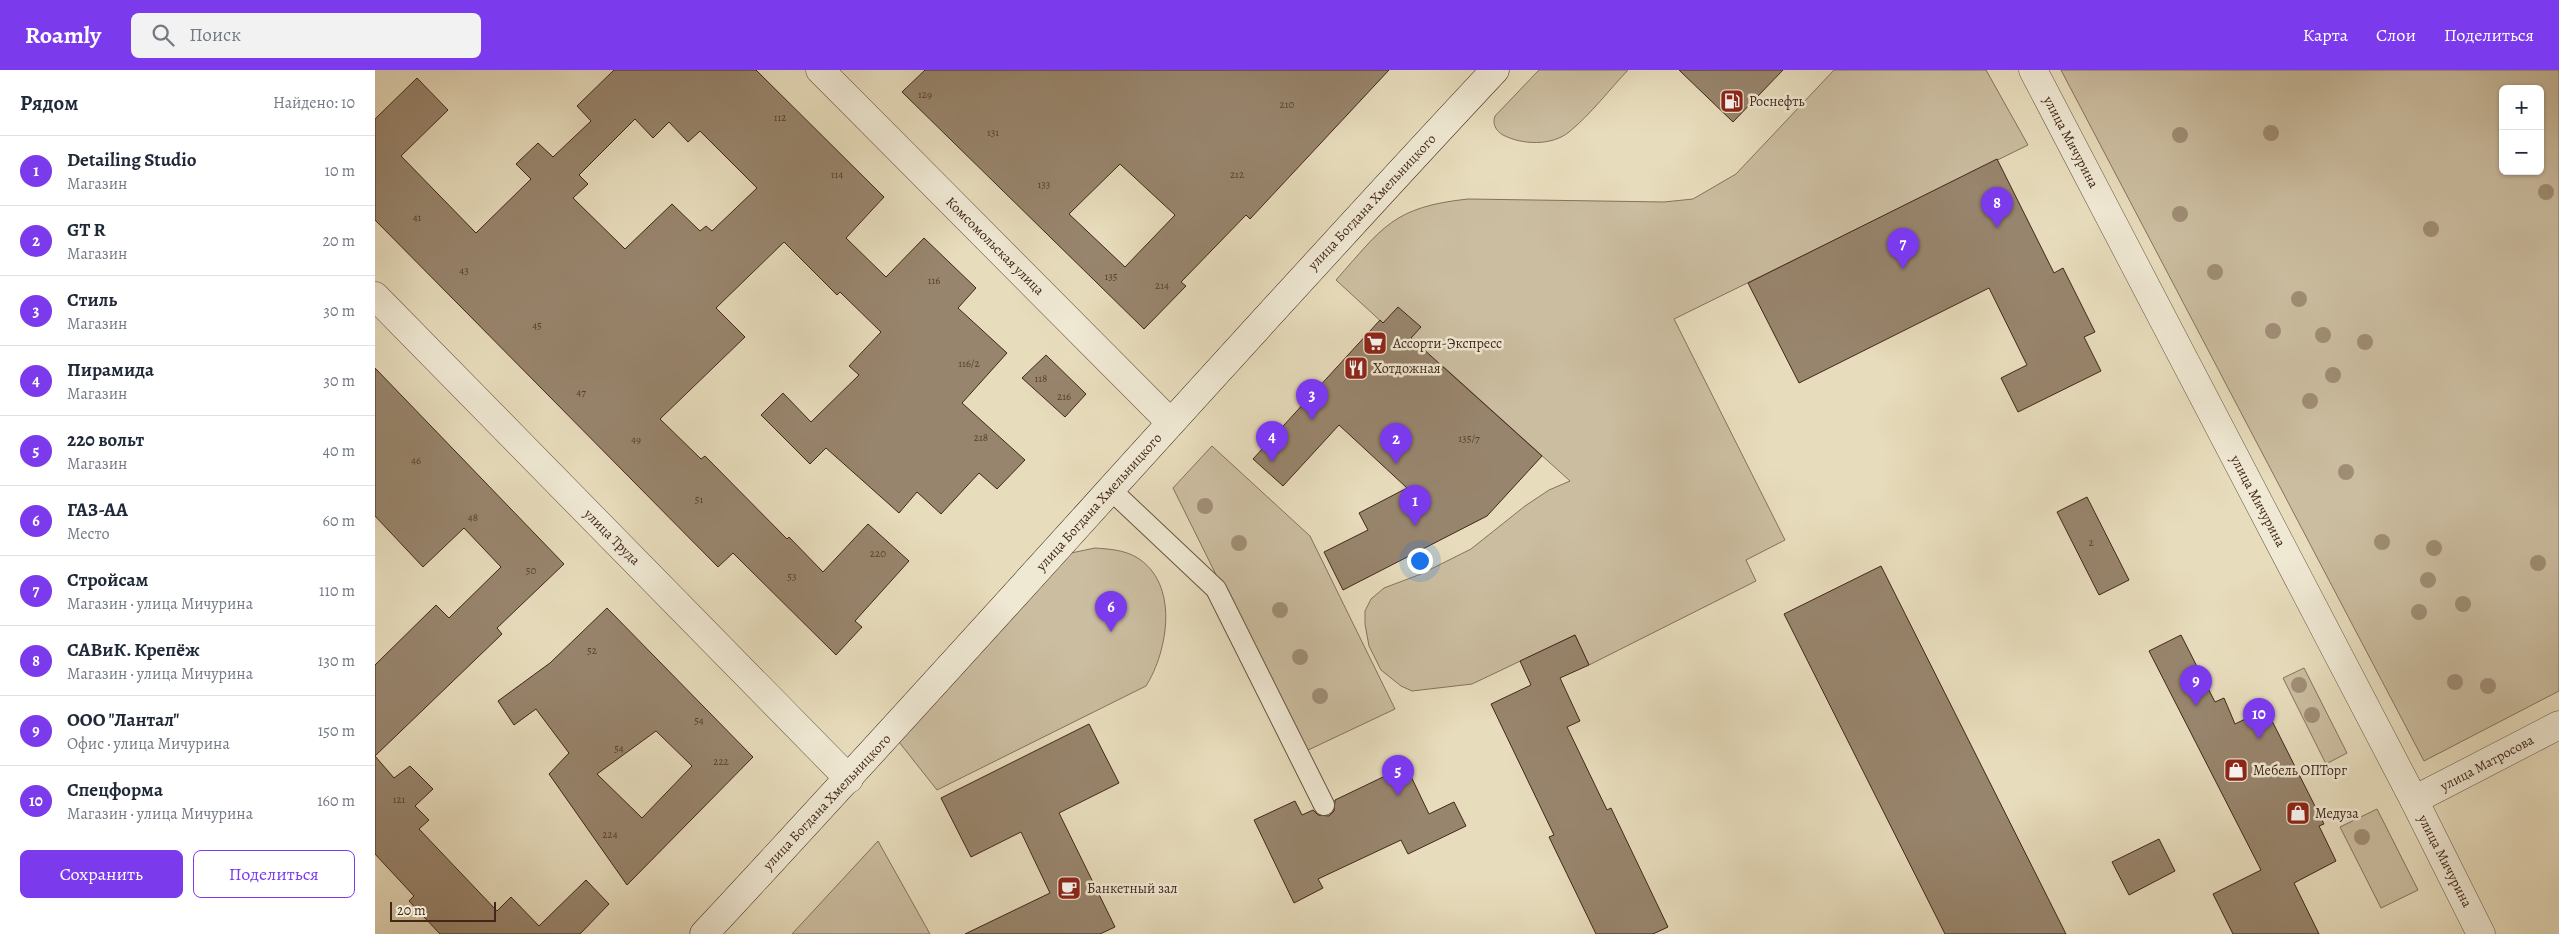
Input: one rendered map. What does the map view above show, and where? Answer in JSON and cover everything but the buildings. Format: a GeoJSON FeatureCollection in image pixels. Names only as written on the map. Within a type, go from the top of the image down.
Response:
{"type":"FeatureCollection","features":[{"type":"Feature","properties":{"kind":"street","name":"Комсомольская улица"},"geometry":{"type":"LineString","coordinates":[[820,70],[1170,422]]}},
{"type":"Feature","properties":{"kind":"street","name":"улица Богдана Хмельницкого"},"geometry":{"type":"LineString","coordinates":[[704,934],[849,779],[1170,422],[1495,70]]}},
{"type":"Feature","properties":{"kind":"street","name":"улица Мичурина"},"geometry":{"type":"LineString","coordinates":[[2033,70],[2414,800],[2481,934]]}},
{"type":"Feature","properties":{"kind":"street","name":"улица Труда"},"geometry":{"type":"LineString","coordinates":[[375,296],[849,779]]}},
{"type":"Feature","properties":{"kind":"street","name":"улица Матросова"},"geometry":{"type":"LineString","coordinates":[[2414,800],[2559,725]]}},
{"type":"Feature","properties":{"kind":"lane"},"geometry":{"type":"LineString","coordinates":[[1110,489],[1216,589],[1324,805]]}},
{"type":"Feature","properties":{"kind":"shaded area"},"geometry":{"type":"Polygon","coordinates":[[[1539,70],[1628,70],[1585,118],[1562,137],[1546,142],[1528,142],[1503,135],[1495,127],[1495,116],[1539,70]]]}},
{"type":"Feature","properties":{"kind":"shaded area"},"geometry":{"type":"Polygon","coordinates":[[[1834,70],[1986,70],[2028,145],[1674,319],[1785,540],[1746,560],[1756,581],[1589,665],[1575,635],[1472,684],[1412,691],[1401,686],[1381,670],[1369,646],[1365,611],[1371,599],[1384,588],[1421,574],[1471,549],[1525,506],[1549,490],[1570,481],[1445,368],[1410,348],[1336,280],[1366,246],[1391,223],[1406,214],[1443,203],[1468,199],[1664,202],[1693,199],[1736,174],[1834,70]]]}},
{"type":"Feature","properties":{"kind":"shaded area"},"geometry":{"type":"Polygon","coordinates":[[[2061,70],[2559,70],[2559,691],[2424,761],[2061,70]]]}},
{"type":"Feature","properties":{"kind":"shaded area"},"geometry":{"type":"Polygon","coordinates":[[[1212,446],[1310,536],[1395,709],[1304,752],[1173,488],[1212,446]]]}},
{"type":"Feature","properties":{"kind":"shaded area"},"geometry":{"type":"Polygon","coordinates":[[[1095,548],[1121,551],[1136,557],[1150,569],[1159,583],[1164,600],[1166,618],[1164,637],[1160,655],[1146,686],[937,790],[899,742],[1071,553],[1095,548]]]}},
{"type":"Feature","properties":{"kind":"shaded area"},"geometry":{"type":"Polygon","coordinates":[[[2304,668],[2347,753],[2326,764],[2283,678],[2304,668]]]}},
{"type":"Feature","properties":{"kind":"shaded area"},"geometry":{"type":"Polygon","coordinates":[[[2377,809],[2418,890],[2381,908],[2340,827],[2377,809]]]}},
{"type":"Feature","properties":{"kind":"shaded area"},"geometry":{"type":"Polygon","coordinates":[[[878,841],[930,934],[792,934],[878,841]]]}},
{"type":"Feature","properties":{"kind":"place","name":"Роснефть"},"geometry":{"type":"Point","coordinates":[1732,101]}},
{"type":"Feature","properties":{"kind":"place","name":"САВиК. Крепёж"},"geometry":{"type":"Point","coordinates":[1997,228]}},
{"type":"Feature","properties":{"kind":"place","name":"Стройсам"},"geometry":{"type":"Point","coordinates":[1903,269]}},
{"type":"Feature","properties":{"kind":"place","name":"Ассорти-Экспресс"},"geometry":{"type":"Point","coordinates":[1375,343]}},
{"type":"Feature","properties":{"kind":"place","name":"Хотдожная"},"geometry":{"type":"Point","coordinates":[1356,368]}},
{"type":"Feature","properties":{"kind":"place","name":"Стиль"},"geometry":{"type":"Point","coordinates":[1312,420]}},
{"type":"Feature","properties":{"kind":"place","name":"Пирамида"},"geometry":{"type":"Point","coordinates":[1272,462]}},
{"type":"Feature","properties":{"kind":"place","name":"GT R"},"geometry":{"type":"Point","coordinates":[1396,464]}},
{"type":"Feature","properties":{"kind":"place","name":"Detailing Studio"},"geometry":{"type":"Point","coordinates":[1415,526]}},
{"type":"Feature","properties":{"kind":"place","name":"ГАЗ-АА"},"geometry":{"type":"Point","coordinates":[1111,632]}},
{"type":"Feature","properties":{"kind":"place","name":"ООО \"Лантал\""},"geometry":{"type":"Point","coordinates":[2196,706]}},
{"type":"Feature","properties":{"kind":"place","name":"Спецформа"},"geometry":{"type":"Point","coordinates":[2259,739]}},
{"type":"Feature","properties":{"kind":"place","name":"Мебель ОПТорг"},"geometry":{"type":"Point","coordinates":[2236,770]}},
{"type":"Feature","properties":{"kind":"place","name":"220 вольт"},"geometry":{"type":"Point","coordinates":[1398,796]}},
{"type":"Feature","properties":{"kind":"place","name":"Медуза"},"geometry":{"type":"Point","coordinates":[2298,813]}},
{"type":"Feature","properties":{"kind":"place","name":"Банкетный зал"},"geometry":{"type":"Point","coordinates":[1069,888]}}]}
